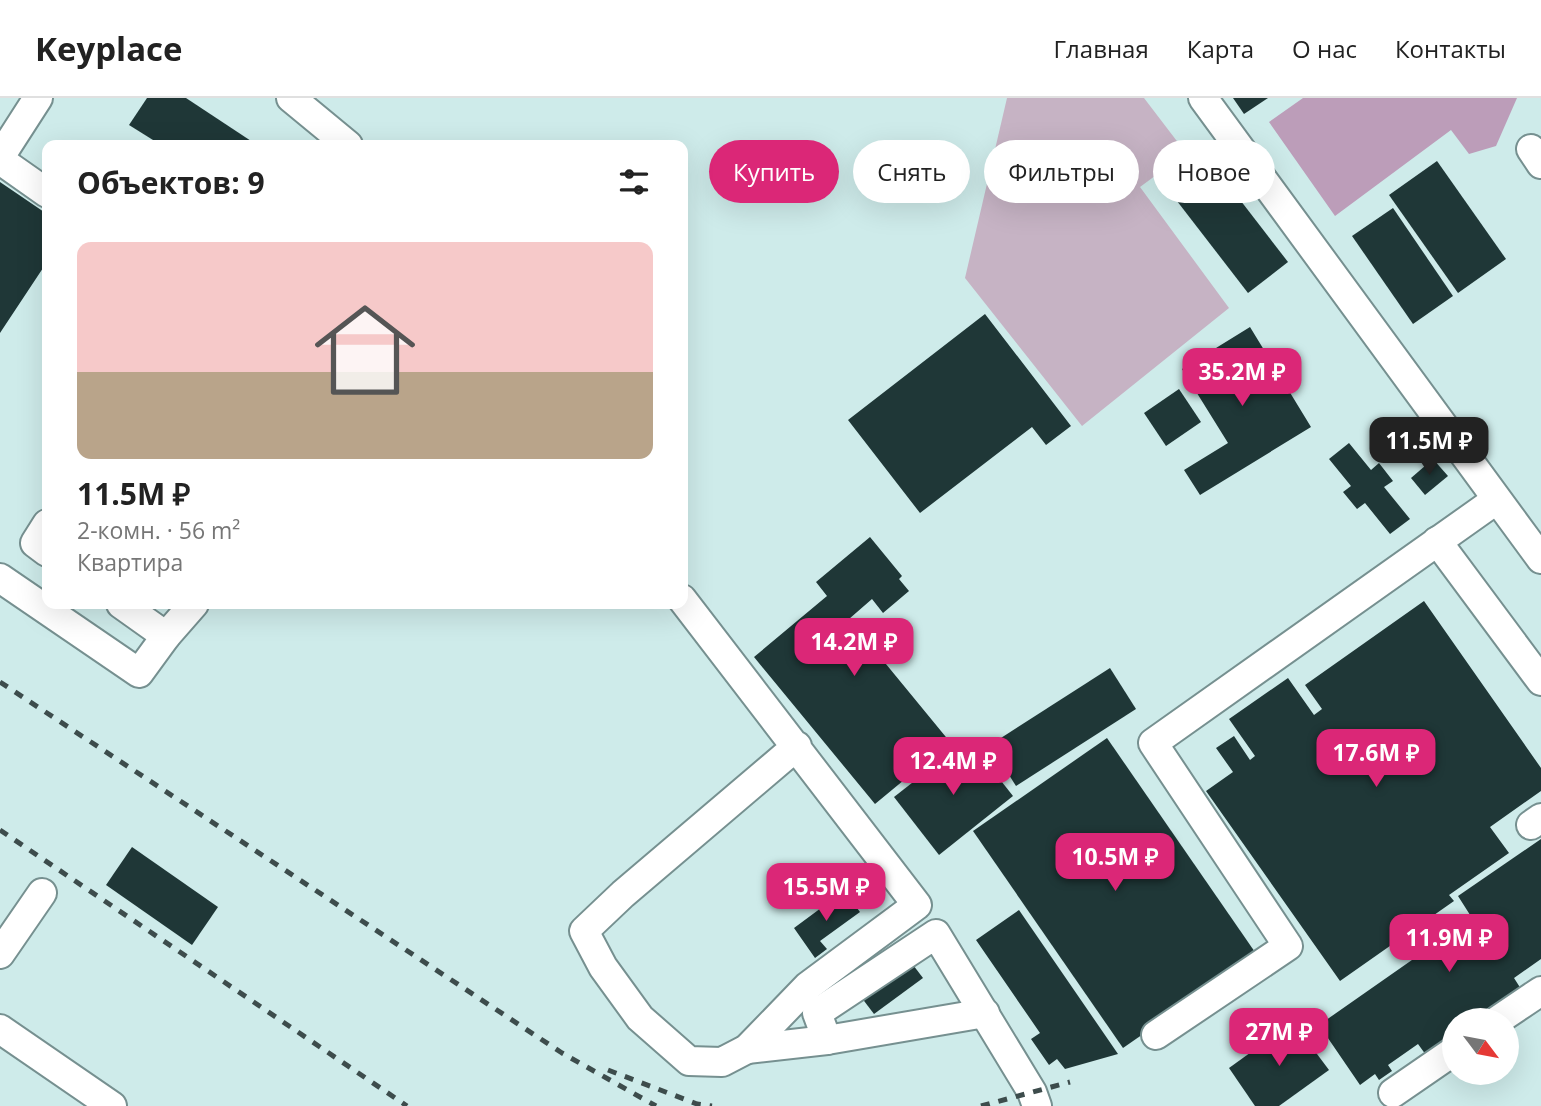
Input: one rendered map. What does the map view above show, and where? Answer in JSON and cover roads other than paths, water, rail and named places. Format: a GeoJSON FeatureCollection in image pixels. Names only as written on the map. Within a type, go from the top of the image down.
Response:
{"type":"FeatureCollection","features":[{"type":"Feature","properties":{"kind":"street"},"geometry":{"type":"LineString","coordinates":[[38,98],[0,159],[42,189]]}},
{"type":"Feature","properties":{"kind":"street"},"geometry":{"type":"LineString","coordinates":[[291,98],[342,140]]}},
{"type":"Feature","properties":{"kind":"street"},"geometry":{"type":"LineString","coordinates":[[1203,98],[1496,499],[1538,548]]}},
{"type":"Feature","properties":{"kind":"street"},"geometry":{"type":"LineString","coordinates":[[1156,1035],[1288,946],[1153,743],[1496,499]]}},
{"type":"Feature","properties":{"kind":"street"},"geometry":{"type":"LineString","coordinates":[[42,532],[35,543],[42,548]]}},
{"type":"Feature","properties":{"kind":"street"},"geometry":{"type":"LineString","coordinates":[[1437,541],[1541,681]]}},
{"type":"Feature","properties":{"kind":"street"},"geometry":{"type":"LineString","coordinates":[[0,578],[42,607]]}},
{"type":"Feature","properties":{"kind":"street"},"geometry":{"type":"LineString","coordinates":[[688,607],[797,746],[917,905],[808,986],[747,1049],[722,1062],[688,1061],[640,1018],[603,967],[584,931],[623,894],[797,746]]}},
{"type":"Feature","properties":{"kind":"street"},"geometry":{"type":"LineString","coordinates":[[45,609],[139,673],[190,609]]}},
{"type":"Feature","properties":{"kind":"street"},"geometry":{"type":"LineString","coordinates":[[128,609],[166,636]]}},
{"type":"Feature","properties":{"kind":"street"},"geometry":{"type":"LineString","coordinates":[[0,954],[42,892]]}},
{"type":"Feature","properties":{"kind":"street"},"geometry":{"type":"LineString","coordinates":[[827,1040],[817,1013],[936,934],[1032,1092],[1037,1106]]}},
{"type":"Feature","properties":{"kind":"street"},"geometry":{"type":"LineString","coordinates":[[1516,1008],[1541,991]]}},
{"type":"Feature","properties":{"kind":"street"},"geometry":{"type":"LineString","coordinates":[[747,1049],[827,1040],[985,1013]]}},
{"type":"Feature","properties":{"kind":"street"},"geometry":{"type":"LineString","coordinates":[[0,1029],[111,1106]]}},
{"type":"Feature","properties":{"kind":"street"},"geometry":{"type":"LineString","coordinates":[[1394,1093],[1442,1059]]}},
{"type":"Feature","properties":{"kind":"railway"},"geometry":{"type":"LineString","coordinates":[[0,682],[562,1053],[656,1106]]}},
{"type":"Feature","properties":{"kind":"railway"},"geometry":{"type":"LineString","coordinates":[[0,830],[407,1106]]}},
{"type":"Feature","properties":{"kind":"railway"},"geometry":{"type":"LineString","coordinates":[[608,1070],[697,1104],[712,1106]]}},
{"type":"Feature","properties":{"kind":"railway"},"geometry":{"type":"LineString","coordinates":[[981,1106],[1070,1082]]}}]}
